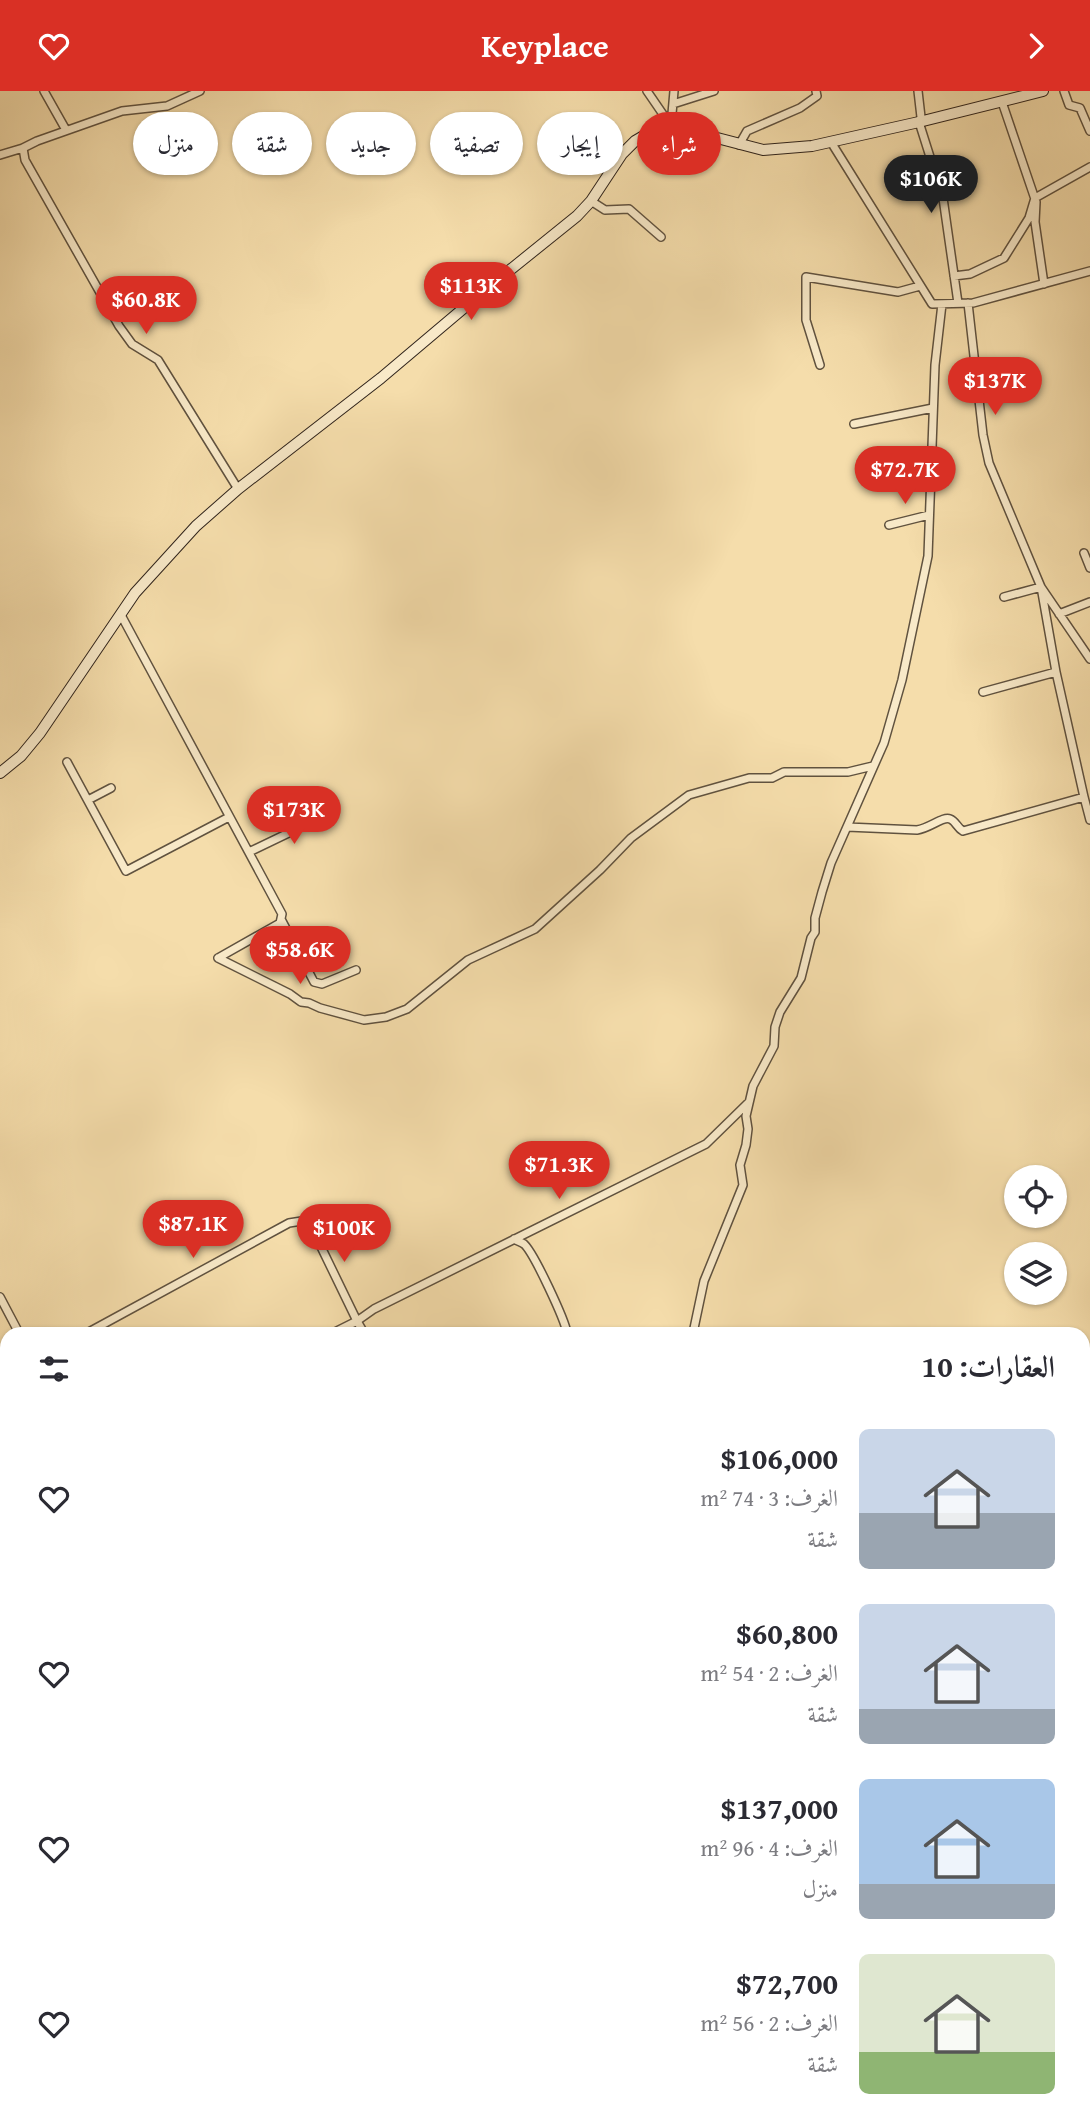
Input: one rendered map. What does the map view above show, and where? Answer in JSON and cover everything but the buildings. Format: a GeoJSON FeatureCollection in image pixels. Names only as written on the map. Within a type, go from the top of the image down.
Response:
{"type":"FeatureCollection","features":[{"type":"Feature","properties":{"kind":"street"},"geometry":{"type":"LineString","coordinates":[[44,91],[66,130]]}},
{"type":"Feature","properties":{"kind":"street"},"geometry":{"type":"LineString","coordinates":[[647,91],[661,112]]}},
{"type":"Feature","properties":{"kind":"street"},"geometry":{"type":"LineString","coordinates":[[672,112],[674,91]]}},
{"type":"Feature","properties":{"kind":"street"},"geometry":{"type":"LineString","coordinates":[[673,104],[714,91]]}},
{"type":"Feature","properties":{"kind":"street"},"geometry":{"type":"LineString","coordinates":[[739,145],[747,131],[800,108],[817,96],[816,91]]}},
{"type":"Feature","properties":{"kind":"street"},"geometry":{"type":"LineString","coordinates":[[918,91],[921,117],[919,123],[943,198],[958,303]]}},
{"type":"Feature","properties":{"kind":"street"},"geometry":{"type":"LineString","coordinates":[[721,140],[763,150],[812,146],[919,123],[1006,98],[1043,91]]}},
{"type":"Feature","properties":{"kind":"street"},"geometry":{"type":"LineString","coordinates":[[1064,91],[1069,106],[1080,108],[1090,131]]}},
{"type":"Feature","properties":{"kind":"street"},"geometry":{"type":"LineString","coordinates":[[0,155],[122,111],[167,106],[197,92]]}},
{"type":"Feature","properties":{"kind":"street"},"geometry":{"type":"LineString","coordinates":[[1006,98],[1034,198],[1044,284]]}},
{"type":"Feature","properties":{"kind":"street"},"geometry":{"type":"LineString","coordinates":[[0,773],[21,756],[40,733],[135,593],[196,526],[238,489],[381,378],[577,216],[622,154],[637,140]]}},
{"type":"Feature","properties":{"kind":"street"},"geometry":{"type":"LineString","coordinates":[[831,142],[932,304],[968,303],[1090,271]]}},
{"type":"Feature","properties":{"kind":"street"},"geometry":{"type":"LineString","coordinates":[[23,148],[26,159],[119,326],[132,344],[158,360],[238,489]]}},
{"type":"Feature","properties":{"kind":"street"},"geometry":{"type":"LineString","coordinates":[[954,276],[970,274],[1004,258],[1029,218],[1034,198],[1090,167]]}},
{"type":"Feature","properties":{"kind":"street"},"geometry":{"type":"LineString","coordinates":[[590,201],[605,209],[629,209],[662,237]]}},
{"type":"Feature","properties":{"kind":"street"},"geometry":{"type":"LineString","coordinates":[[820,365],[806,320],[806,277],[898,292],[920,286]]}},
{"type":"Feature","properties":{"kind":"street"},"geometry":{"type":"LineString","coordinates":[[968,303],[983,435],[989,463],[1041,587],[1090,659]]}},
{"type":"Feature","properties":{"kind":"street"},"geometry":{"type":"LineString","coordinates":[[694,1327],[704,1282],[743,1185],[740,1165],[746,1145],[746,1116],[753,1086],[774,1046],[775,1027],[780,1011],[801,978],[815,932],[815,918],[822,892],[884,743],[902,680],[928,556],[933,408],[942,304]]}},
{"type":"Feature","properties":{"kind":"street"},"geometry":{"type":"LineString","coordinates":[[854,424],[933,408]]}},
{"type":"Feature","properties":{"kind":"street"},"geometry":{"type":"LineString","coordinates":[[888,525],[929,515]]}},
{"type":"Feature","properties":{"kind":"street"},"geometry":{"type":"LineString","coordinates":[[1084,552],[1090,568]]}},
{"type":"Feature","properties":{"kind":"street"},"geometry":{"type":"LineString","coordinates":[[1004,597],[1041,587]]}},
{"type":"Feature","properties":{"kind":"street"},"geometry":{"type":"LineString","coordinates":[[1041,587],[1056,672],[1090,820]]}},
{"type":"Feature","properties":{"kind":"street"},"geometry":{"type":"LineString","coordinates":[[1059,614],[1090,603]]}},
{"type":"Feature","properties":{"kind":"street"},"geometry":{"type":"LineString","coordinates":[[121,615],[282,914],[280,923],[218,958],[301,1002],[364,1020],[386,1017],[407,1009],[468,960],[535,929],[631,838],[690,795],[749,778],[772,778],[784,772],[848,772],[873,767]]}},
{"type":"Feature","properties":{"kind":"street"},"geometry":{"type":"LineString","coordinates":[[983,692],[1056,672]]}},
{"type":"Feature","properties":{"kind":"street"},"geometry":{"type":"LineString","coordinates":[[67,762],[126,871],[229,817]]}},
{"type":"Feature","properties":{"kind":"street"},"geometry":{"type":"LineString","coordinates":[[88,800],[111,788]]}},
{"type":"Feature","properties":{"kind":"street"},"geometry":{"type":"LineString","coordinates":[[847,827],[918,830],[928,829],[947,817],[963,831],[1084,797]]}},
{"type":"Feature","properties":{"kind":"street"},"geometry":{"type":"LineString","coordinates":[[249,852],[328,814]]}},
{"type":"Feature","properties":{"kind":"street"},"geometry":{"type":"LineString","coordinates":[[281,918],[314,982],[322,984],[356,969]]}},
{"type":"Feature","properties":{"kind":"street"},"geometry":{"type":"LineString","coordinates":[[345,1327],[706,1144],[750,1101]]}},
{"type":"Feature","properties":{"kind":"street"},"geometry":{"type":"LineString","coordinates":[[98,1327],[299,1220],[308,1220],[360,1327]]}},
{"type":"Feature","properties":{"kind":"street"},"geometry":{"type":"LineString","coordinates":[[514,1239],[525,1245],[532,1256],[565,1327]]}},
{"type":"Feature","properties":{"kind":"street"},"geometry":{"type":"LineString","coordinates":[[0,1297],[16,1327]]}}]}
